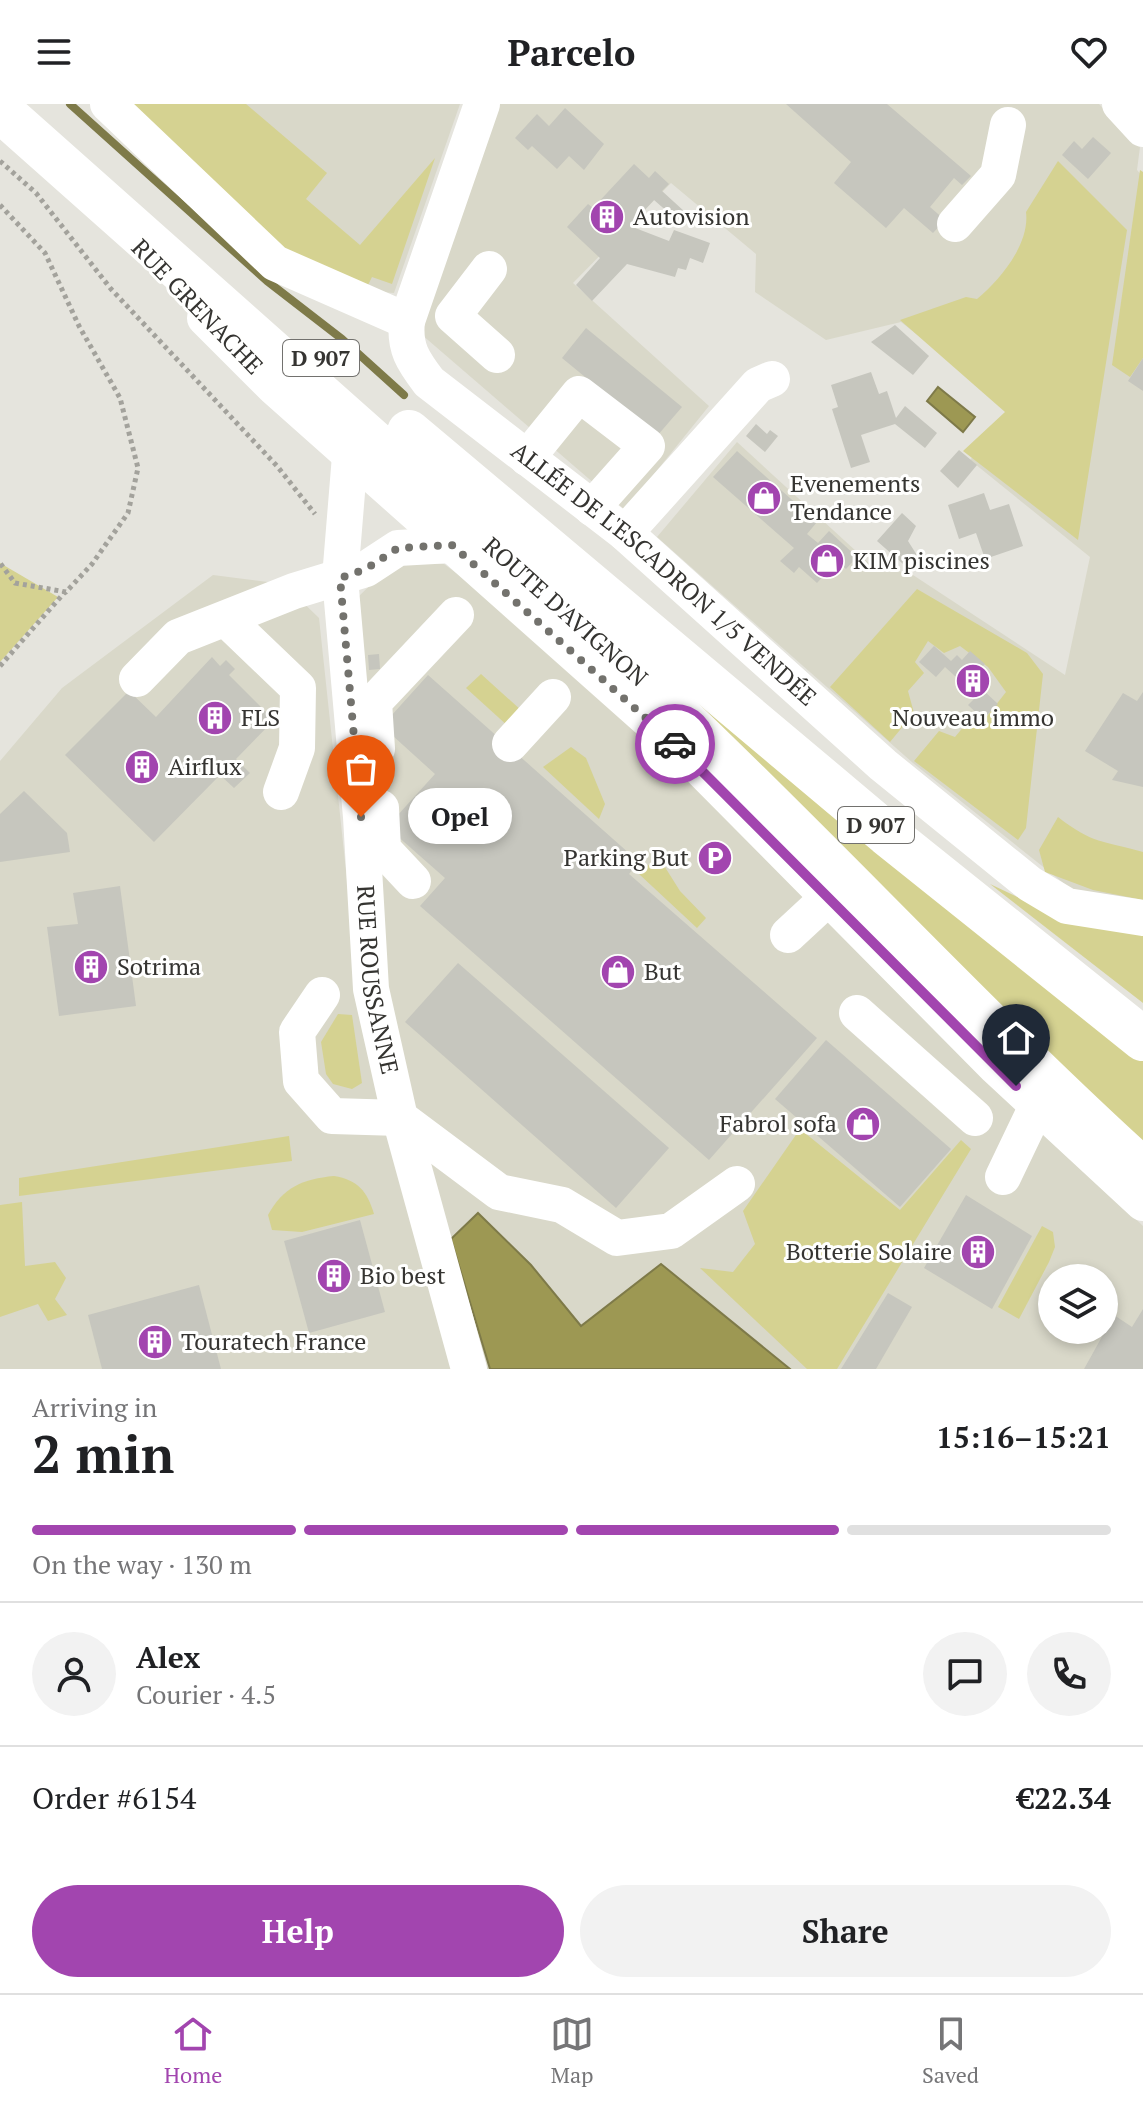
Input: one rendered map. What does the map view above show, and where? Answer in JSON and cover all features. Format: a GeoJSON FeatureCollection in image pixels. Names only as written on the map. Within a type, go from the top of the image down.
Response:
{"type":"FeatureCollection","features":[{"type":"Feature","properties":{"kind":"main road","name":"ROUTE D'AVIGNON"},"geometry":{"type":"LineString","coordinates":[[34,104],[316,354],[636,624],[887,834],[1143,1039]]}},
{"type":"Feature","properties":{"kind":"main road","name":"ROUTE D'AVIGNON"},"geometry":{"type":"LineString","coordinates":[[0,110],[646,684],[749,780],[1072,1106],[1143,1170]]}},
{"type":"Feature","properties":{"kind":"street"},"geometry":{"type":"LineString","coordinates":[[108,104],[275,263],[407,321]]}},
{"type":"Feature","properties":{"kind":"street","name":"ALLÉE DE L'ESCADRON 1/5 VENDÉE"},"geometry":{"type":"LineString","coordinates":[[482,104],[407,321],[405,340],[411,358],[429,382],[625,533],[883,765],[1030,884],[1067,906],[1143,918]]}},
{"type":"Feature","properties":{"kind":"street"},"geometry":{"type":"LineString","coordinates":[[1120,104],[1143,129]]}},
{"type":"Feature","properties":{"kind":"street"},"geometry":{"type":"LineString","coordinates":[[955,224],[998,175],[1008,125]]}},
{"type":"Feature","properties":{"kind":"street","name":"RUE GRENACHE"},"geometry":{"type":"LineString","coordinates":[[94,195],[153,265],[274,387],[680,748],[927,998],[1037,1106],[1143,1203]]}},
{"type":"Feature","properties":{"kind":"street"},"geometry":{"type":"LineString","coordinates":[[489,269],[453,316],[497,355]]}},
{"type":"Feature","properties":{"kind":"street"},"geometry":{"type":"LineString","coordinates":[[625,533],[758,385],[772,379]]}},
{"type":"Feature","properties":{"kind":"street"},"geometry":{"type":"LineString","coordinates":[[527,458],[579,394],[647,446],[592,508]]}},
{"type":"Feature","properties":{"kind":"street","name":"RUE ROUSSANNE"},"geometry":{"type":"LineString","coordinates":[[350,456],[340,578],[361,817],[371,989],[400,1118],[469,1369]]}},
{"type":"Feature","properties":{"kind":"street"},"geometry":{"type":"LineString","coordinates":[[137,679],[178,637],[294,591],[366,569],[398,548],[452,545]]}},
{"type":"Feature","properties":{"kind":"street"},"geometry":{"type":"LineString","coordinates":[[413,881],[383,849],[374,702],[456,615]]}},
{"type":"Feature","properties":{"kind":"street"},"geometry":{"type":"LineString","coordinates":[[226,619],[298,688],[297,748],[281,792]]}},
{"type":"Feature","properties":{"kind":"street"},"geometry":{"type":"LineString","coordinates":[[510,744],[553,697]]}},
{"type":"Feature","properties":{"kind":"street"},"geometry":{"type":"LineString","coordinates":[[788,935],[829,897]]}},
{"type":"Feature","properties":{"kind":"street"},"geometry":{"type":"LineString","coordinates":[[322,995],[297,1032],[301,1081],[332,1116],[400,1118],[499,1192],[562,1205],[617,1238],[671,1231],[737,1184]]}},
{"type":"Feature","properties":{"kind":"street"},"geometry":{"type":"LineString","coordinates":[[889,1043],[927,998]]}},
{"type":"Feature","properties":{"kind":"street"},"geometry":{"type":"LineString","coordinates":[[857,1013],[975,1118]]}},
{"type":"Feature","properties":{"kind":"street"},"geometry":{"type":"LineString","coordinates":[[1003,1177],[1037,1106]]}},
{"type":"Feature","properties":{"kind":"path"},"geometry":{"type":"LineString","coordinates":[[0,161],[36,193],[111,289],[277,466],[320,520],[345,526]]}},
{"type":"Feature","properties":{"kind":"path"},"geometry":{"type":"LineString","coordinates":[[0,205],[45,253],[79,326],[120,398],[138,468],[128,513],[92,564],[0,666]]}},
{"type":"Feature","properties":{"kind":"path"},"geometry":{"type":"LineString","coordinates":[[0,563],[15,583],[66,592]]}},
{"type":"Feature","properties":{"kind":"shaded area"},"geometry":{"type":"Polygon","coordinates":[[[121,104],[460,104],[394,293],[365,291],[121,104]]]}},
{"type":"Feature","properties":{"kind":"shaded area"},"geometry":{"type":"Polygon","coordinates":[[[121,104],[246,104],[327,173],[306,199],[360,245],[435,158],[392,284],[372,277],[365,291],[278,249],[121,104]]]}},
{"type":"Feature","properties":{"kind":"shaded area"},"geometry":{"type":"Polygon","coordinates":[[[498,104],[1099,104],[1140,147],[1137,170],[1143,177],[1143,905],[1071,889],[913,763],[657,537],[737,442],[869,563],[913,575],[1065,675],[1090,557],[970,460],[1014,411],[901,322],[826,340],[755,292],[756,254],[671,183],[573,283],[709,406],[625,510],[421,334],[498,104]]]}},
{"type":"Feature","properties":{"kind":"shaded area"},"geometry":{"type":"Polygon","coordinates":[[[1058,161],[1127,230],[1078,540],[963,451],[1005,412],[900,320],[966,297],[977,299],[986,291],[1012,260],[1023,236],[1026,212],[1058,161]]]}},
{"type":"Feature","properties":{"kind":"shaded area"},"geometry":{"type":"Polygon","coordinates":[[[1140,170],[1143,172],[1143,358],[1130,377],[1112,365],[1140,170]]]}},
{"type":"Feature","properties":{"kind":"shaded area"},"geometry":{"type":"Polygon","coordinates":[[[938,387],[975,417],[963,432],[927,401],[938,387]]]}},
{"type":"Feature","properties":{"kind":"shaded area"},"geometry":{"type":"Polygon","coordinates":[[[472,504],[1143,1058],[1143,1151],[472,504]]]}},
{"type":"Feature","properties":{"kind":"shaded area"},"geometry":{"type":"Polygon","coordinates":[[[396,560],[444,564],[495,602],[603,698],[799,883],[1013,1101],[1143,1226],[1143,1369],[0,1369],[0,761],[62,688],[213,575],[284,584],[319,618],[358,983],[390,1036],[357,598],[396,560]]]}},
{"type":"Feature","properties":{"kind":"shaded area"},"geometry":{"type":"Polygon","coordinates":[[[0,563],[58,597],[0,662],[0,563]]]}},
{"type":"Feature","properties":{"kind":"shaded area"},"geometry":{"type":"Polygon","coordinates":[[[917,589],[1027,653],[1043,674],[1026,828],[1018,840],[914,761],[939,731],[955,737],[974,714],[984,720],[1006,692],[988,667],[960,646],[944,653],[928,641],[915,662],[924,673],[908,691],[914,713],[890,742],[830,687],[917,589]]]}},
{"type":"Feature","properties":{"kind":"shaded area"},"geometry":{"type":"Polygon","coordinates":[[[481,674],[522,711],[509,727],[466,688],[481,674]]]}},
{"type":"Feature","properties":{"kind":"shaded area"},"geometry":{"type":"Polygon","coordinates":[[[571,747],[586,758],[605,804],[599,819],[543,767],[571,747]]]}},
{"type":"Feature","properties":{"kind":"shaded area"},"geometry":{"type":"Polygon","coordinates":[[[1058,817],[1090,837],[1143,852],[1143,900],[1093,890],[1045,872],[1039,850],[1058,817]]]}},
{"type":"Feature","properties":{"kind":"shaded area"},"geometry":{"type":"Polygon","coordinates":[[[658,856],[680,891],[706,918],[697,928],[639,874],[658,856]]]}},
{"type":"Feature","properties":{"kind":"shaded area"},"geometry":{"type":"Polygon","coordinates":[[[990,884],[1039,907],[1143,933],[1143,1003],[990,884]]]}},
{"type":"Feature","properties":{"kind":"shaded area"},"geometry":{"type":"Polygon","coordinates":[[[338,1014],[352,1015],[362,1083],[352,1089],[333,1084],[326,1074],[321,1042],[338,1014]]]}},
{"type":"Feature","properties":{"kind":"shaded area"},"geometry":{"type":"Polygon","coordinates":[[[800,1129],[900,1210],[961,1140],[971,1149],[837,1369],[807,1369],[700,1268],[733,1272],[755,1244],[743,1211],[800,1129]]]}},
{"type":"Feature","properties":{"kind":"shaded area"},"geometry":{"type":"Polygon","coordinates":[[[289,1136],[292,1161],[19,1196],[19,1178],[289,1136]]]}},
{"type":"Feature","properties":{"kind":"shaded area"},"geometry":{"type":"Polygon","coordinates":[[[334,1176],[349,1180],[360,1188],[374,1214],[302,1232],[272,1230],[268,1215],[287,1191],[303,1182],[334,1176]]]}},
{"type":"Feature","properties":{"kind":"shaded area"},"geometry":{"type":"Polygon","coordinates":[[[22,1202],[25,1266],[55,1262],[66,1278],[55,1299],[67,1315],[48,1321],[38,1304],[0,1317],[0,1205],[22,1202]]]}},
{"type":"Feature","properties":{"kind":"shaded area"},"geometry":{"type":"Polygon","coordinates":[[[478,1213],[531,1265],[581,1326],[661,1264],[790,1369],[490,1369],[451,1239],[478,1213]]]}},
{"type":"Feature","properties":{"kind":"shaded area"},"geometry":{"type":"Polygon","coordinates":[[[1042,1226],[1053,1232],[1055,1247],[1048,1264],[1038,1264],[1038,1283],[1019,1319],[998,1307],[1042,1226]]]}},
{"type":"Feature","properties":{"kind":"building"},"geometry":{"type":"Polygon","coordinates":[[[786,104],[887,104],[971,176],[962,185],[954,178],[930,207],[945,220],[933,233],[904,208],[886,228],[834,183],[851,162],[786,104]]]}},
{"type":"Feature","properties":{"kind":"building"},"geometry":{"type":"Polygon","coordinates":[[[565,108],[604,144],[584,170],[569,156],[557,169],[532,146],[528,150],[515,138],[537,114],[549,126],[565,108]]]}},
{"type":"Feature","properties":{"kind":"building"},"geometry":{"type":"Polygon","coordinates":[[[1093,137],[1111,153],[1088,179],[1062,155],[1074,141],[1082,149],[1093,137]]]}},
{"type":"Feature","properties":{"kind":"building"},"geometry":{"type":"Polygon","coordinates":[[[634,164],[649,178],[655,171],[669,184],[662,191],[685,212],[677,220],[654,200],[630,226],[669,241],[674,230],[710,243],[703,263],[690,258],[686,270],[678,268],[675,277],[627,264],[592,301],[576,285],[600,258],[567,227],[588,204],[593,208],[634,164]]]}},
{"type":"Feature","properties":{"kind":"building"},"geometry":{"type":"Polygon","coordinates":[[[895,325],[929,356],[913,375],[871,342],[895,325]]]}},
{"type":"Feature","properties":{"kind":"building"},"geometry":{"type":"Polygon","coordinates":[[[586,328],[682,407],[657,436],[562,358],[586,328]]]}},
{"type":"Feature","properties":{"kind":"building"},"geometry":{"type":"Polygon","coordinates":[[[1143,358],[1143,391],[1128,381],[1143,358]]]}},
{"type":"Feature","properties":{"kind":"building"},"geometry":{"type":"Polygon","coordinates":[[[871,372],[879,394],[887,391],[896,418],[905,406],[937,433],[925,448],[895,424],[861,435],[870,462],[851,468],[832,409],[838,407],[831,385],[871,372]]]}},
{"type":"Feature","properties":{"kind":"building"},"geometry":{"type":"Polygon","coordinates":[[[756,424],[767,434],[770,430],[778,436],[765,452],[746,436],[756,424]]]}},
{"type":"Feature","properties":{"kind":"building"},"geometry":{"type":"Polygon","coordinates":[[[959,450],[977,465],[958,488],[940,471],[959,450]]]}},
{"type":"Feature","properties":{"kind":"building"},"geometry":{"type":"Polygon","coordinates":[[[737,451],[817,522],[807,534],[818,543],[829,531],[857,557],[846,569],[837,561],[817,583],[799,567],[794,573],[780,561],[794,548],[713,477],[737,451]]]}},
{"type":"Feature","properties":{"kind":"building"},"geometry":{"type":"Polygon","coordinates":[[[984,493],[990,510],[1009,504],[1023,546],[985,559],[976,533],[959,539],[948,505],[984,493]]]}},
{"type":"Feature","properties":{"kind":"building"},"geometry":{"type":"Polygon","coordinates":[[[902,513],[916,526],[908,541],[920,560],[911,571],[877,541],[902,513]]]}},
{"type":"Feature","properties":{"kind":"building","name":"Nouveau immo"},"geometry":{"type":"Polygon","coordinates":[[[934,646],[951,661],[957,655],[962,660],[970,651],[985,664],[976,673],[989,685],[984,691],[998,704],[983,719],[968,705],[977,696],[945,667],[936,677],[919,662],[934,646]]]}},
{"type":"Feature","properties":{"kind":"building"},"geometry":{"type":"Polygon","coordinates":[[[379,654],[380,669],[369,670],[368,655],[379,654]]]}},
{"type":"Feature","properties":{"kind":"building"},"geometry":{"type":"Polygon","coordinates":[[[212,657],[220,666],[226,660],[235,669],[229,675],[274,720],[236,759],[250,773],[234,788],[220,775],[154,842],[65,755],[129,691],[156,717],[212,657]]]}},
{"type":"Feature","properties":{"kind":"building","name":"But"},"geometry":{"type":"Polygon","coordinates":[[[428,675],[639,862],[629,874],[817,1038],[709,1160],[420,906],[445,878],[387,827],[435,774],[382,726],[428,675]]]}},
{"type":"Feature","properties":{"kind":"building"},"geometry":{"type":"Polygon","coordinates":[[[1143,692],[1143,787],[1112,780],[1118,771],[1085,751],[1123,693],[1137,701],[1143,692]]]}},
{"type":"Feature","properties":{"kind":"building"},"geometry":{"type":"Polygon","coordinates":[[[24,791],[67,833],[70,852],[0,862],[0,814],[24,791]]]}},
{"type":"Feature","properties":{"kind":"building","name":"Sotrima"},"geometry":{"type":"Polygon","coordinates":[[[120,886],[136,1006],[59,1016],[47,927],[78,924],[73,893],[120,886]]]}},
{"type":"Feature","properties":{"kind":"building"},"geometry":{"type":"Polygon","coordinates":[[[458,963],[669,1148],[616,1208],[405,1022],[458,963]]]}},
{"type":"Feature","properties":{"kind":"building","name":"Fabrol sofa"},"geometry":{"type":"Polygon","coordinates":[[[826,1040],[951,1149],[900,1207],[775,1099],[826,1040]]]}},
{"type":"Feature","properties":{"kind":"building","name":"Botterie Solaire"},"geometry":{"type":"Polygon","coordinates":[[[966,1195],[1032,1236],[992,1309],[924,1268],[966,1195]]]}},
{"type":"Feature","properties":{"kind":"building","name":"Bio best"},"geometry":{"type":"Polygon","coordinates":[[[360,1220],[385,1312],[309,1333],[284,1241],[360,1220]]]}},
{"type":"Feature","properties":{"kind":"building","name":"Touratech France"},"geometry":{"type":"Polygon","coordinates":[[[199,1285],[221,1369],[102,1369],[88,1315],[199,1285]]]}},
{"type":"Feature","properties":{"kind":"building"},"geometry":{"type":"Polygon","coordinates":[[[888,1293],[912,1307],[876,1369],[841,1369],[888,1293]]]}},
{"type":"Feature","properties":{"kind":"building"},"geometry":{"type":"Polygon","coordinates":[[[1143,1309],[1143,1369],[1084,1369],[1098,1344],[1118,1344],[1118,1318],[1132,1327],[1143,1309]]]}},
{"type":"Feature","properties":{"kind":"waterway"},"geometry":{"type":"LineString","coordinates":[[70,104],[267,281],[342,339],[404,395]]}},
{"type":"Feature","properties":{"kind":"way so far"},"geometry":{"type":"LineString","coordinates":[[361,817],[340,578],[366,569],[398,548],[452,545],[675,744]]}},
{"type":"Feature","properties":{"kind":"place","name":"Autovision"},"geometry":{"type":"Point","coordinates":[607,217]}},
{"type":"Feature","properties":{"kind":"place","name":"Evenements Tendance"},"geometry":{"type":"Point","coordinates":[764,498]}},
{"type":"Feature","properties":{"kind":"place","name":"KIM piscines"},"geometry":{"type":"Point","coordinates":[827,561]}},
{"type":"Feature","properties":{"kind":"place","name":"Nouveau immo"},"geometry":{"type":"Point","coordinates":[973,681]}},
{"type":"Feature","properties":{"kind":"place","name":"FLS"},"geometry":{"type":"Point","coordinates":[215,718]}},
{"type":"Feature","properties":{"kind":"place","name":"Airflux"},"geometry":{"type":"Point","coordinates":[142,767]}},
{"type":"Feature","properties":{"kind":"place","name":"Opel"},"geometry":{"type":"Point","coordinates":[361,817]}},
{"type":"Feature","properties":{"kind":"place","name":"Parking But"},"geometry":{"type":"Point","coordinates":[715,858]}},
{"type":"Feature","properties":{"kind":"place","name":"Sotrima"},"geometry":{"type":"Point","coordinates":[91,967]}},
{"type":"Feature","properties":{"kind":"place","name":"But"},"geometry":{"type":"Point","coordinates":[618,972]}},
{"type":"Feature","properties":{"kind":"place","name":"Fabrol sofa"},"geometry":{"type":"Point","coordinates":[863,1124]}},
{"type":"Feature","properties":{"kind":"place","name":"Botterie Solaire"},"geometry":{"type":"Point","coordinates":[978,1252]}},
{"type":"Feature","properties":{"kind":"place","name":"Bio best"},"geometry":{"type":"Point","coordinates":[334,1276]}},
{"type":"Feature","properties":{"kind":"place","name":"Touratech France"},"geometry":{"type":"Point","coordinates":[155,1342]}},
{"type":"Feature","properties":{"kind":"route"},"geometry":{"type":"LineString","coordinates":[[675,744],[747,812],[1016,1086]]}}]}
